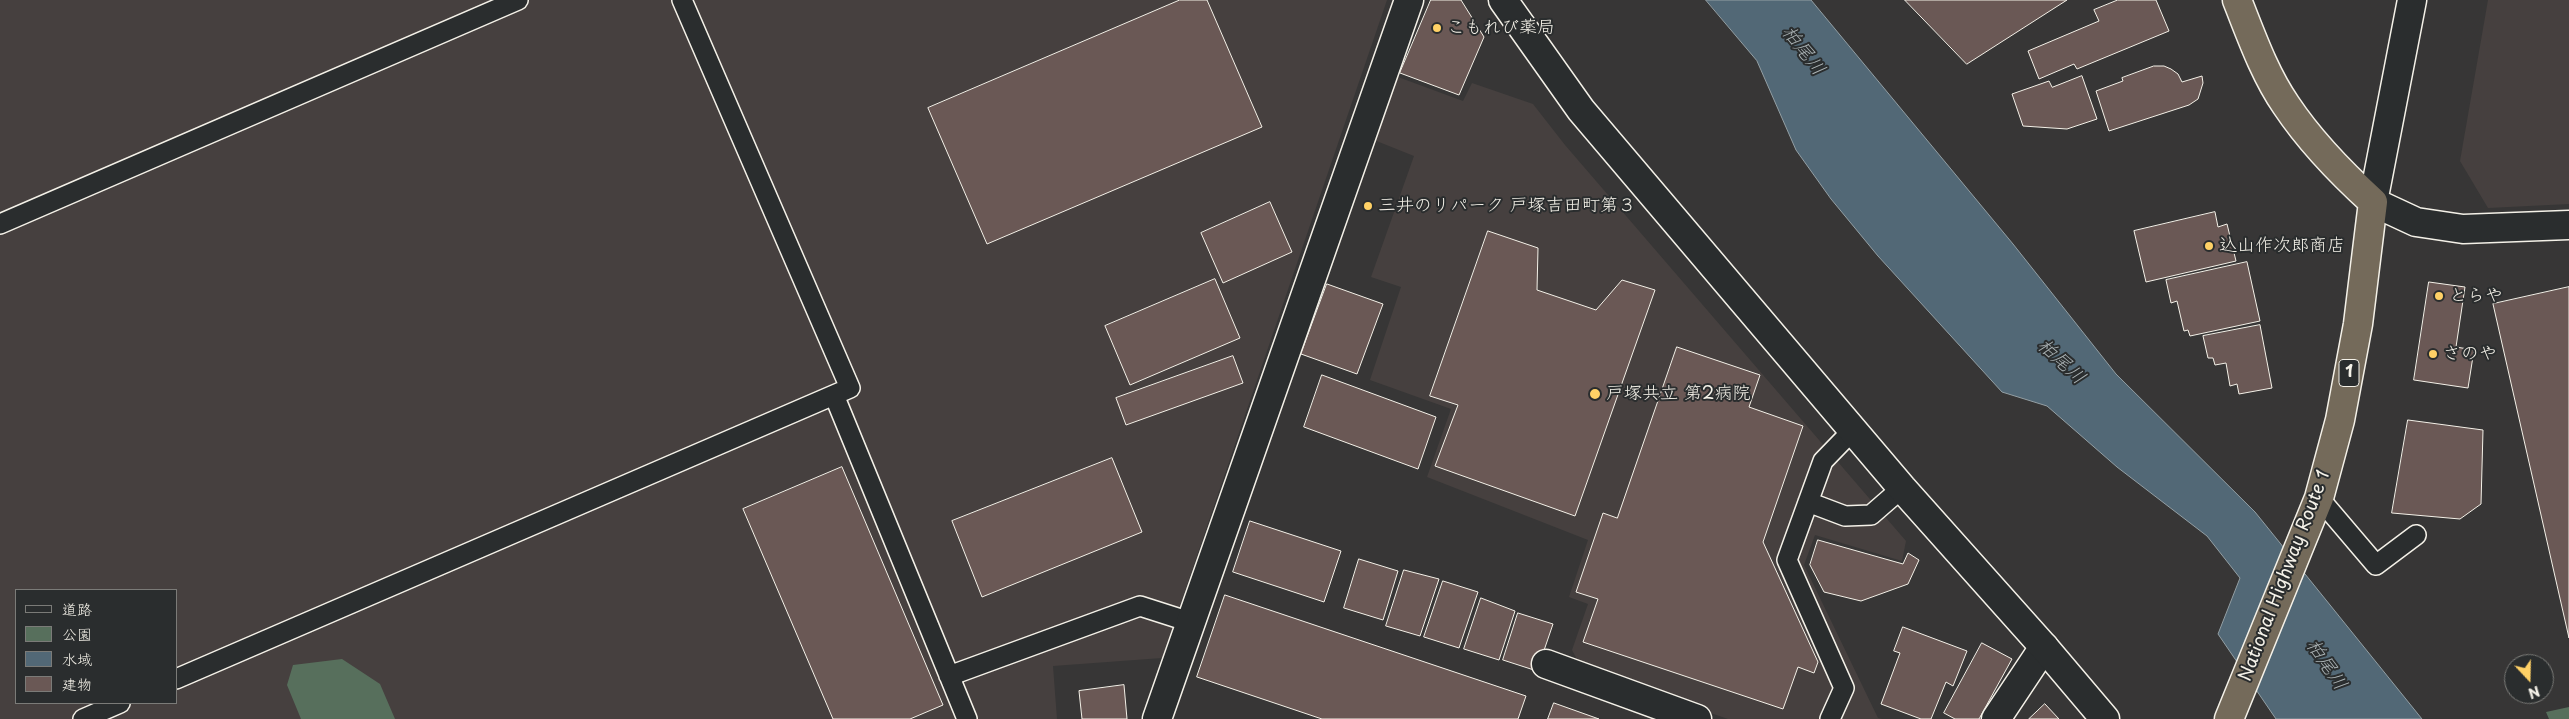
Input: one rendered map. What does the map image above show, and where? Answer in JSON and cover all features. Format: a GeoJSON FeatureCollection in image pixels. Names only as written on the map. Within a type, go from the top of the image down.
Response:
{"type":"FeatureCollection","features":[{"type":"Feature","properties":{"kind":"highway"},"geometry":{"type":"LineString","coordinates":[[2237,0],[2257,52],[2284,104],[2342,174],[2373,202]]}},
{"type":"Feature","properties":{"kind":"highway","name":"National Highway Route 1"},"geometry":{"type":"LineString","coordinates":[[2229,719],[2318,498],[2340,420],[2358,324],[2373,202]]}},
{"type":"Feature","properties":{"kind":"street"},"geometry":{"type":"LineString","coordinates":[[1158,719],[1190,622],[1408,0]]}},
{"type":"Feature","properties":{"kind":"street"},"geometry":{"type":"LineString","coordinates":[[1503,0],[1581,110],[1902,488],[2044,647],[2105,719]]}},
{"type":"Feature","properties":{"kind":"street"},"geometry":{"type":"LineString","coordinates":[[2412,0],[2373,202],[2416,222],[2463,229],[2569,225]]}},
{"type":"Feature","properties":{"kind":"street"},"geometry":{"type":"LineString","coordinates":[[1996,719],[2044,647]]}},
{"type":"Feature","properties":{"kind":"street"},"geometry":{"type":"LineString","coordinates":[[1546,664],[1697,719]]}},
{"type":"Feature","properties":{"kind":"lane"},"geometry":{"type":"LineString","coordinates":[[0,224],[518,0]]}},
{"type":"Feature","properties":{"kind":"lane"},"geometry":{"type":"LineString","coordinates":[[178,678],[850,388],[682,0]]}},
{"type":"Feature","properties":{"kind":"lane"},"geometry":{"type":"LineString","coordinates":[[834,395],[967,719]]}},
{"type":"Feature","properties":{"kind":"lane"},"geometry":{"type":"LineString","coordinates":[[1830,719],[1844,688],[1787,560],[1823,461],[1854,430]]}},
{"type":"Feature","properties":{"kind":"lane"},"geometry":{"type":"LineString","coordinates":[[1808,502],[1845,516],[1871,515],[1902,488]]}},
{"type":"Feature","properties":{"kind":"lane"},"geometry":{"type":"LineString","coordinates":[[2318,498],[2376,565],[2416,535]]}},
{"type":"Feature","properties":{"kind":"lane"},"geometry":{"type":"LineString","coordinates":[[949,676],[1140,606],[1190,622]]}},
{"type":"Feature","properties":{"kind":"lane"},"geometry":{"type":"LineString","coordinates":[[83,719],[118,704]]}},
{"type":"Feature","properties":{"kind":"shaded area"},"geometry":{"type":"Polygon","coordinates":[[[0,0],[1387,0],[1162,658],[1053,666],[1057,719],[0,719],[0,0]]]}},
{"type":"Feature","properties":{"kind":"shaded area"},"geometry":{"type":"Polygon","coordinates":[[[2488,0],[2569,0],[2569,204],[2488,208],[2460,161],[2488,0]]]}},
{"type":"Feature","properties":{"kind":"shaded area","name":"戸塚共立 第2病院"},"geometry":{"type":"Polygon","coordinates":[[[1398,77],[1463,101],[1472,83],[1533,104],[1565,145],[1906,541],[1902,561],[1815,535],[1804,565],[1878,718],[1882,719],[1728,719],[1582,669],[1572,650],[1588,604],[1569,597],[1588,540],[1427,477],[1451,409],[1370,380],[1401,287],[1371,277],[1414,156],[1374,140],[1398,77]]]}},
{"type":"Feature","properties":{"kind":"green space"},"geometry":{"type":"Polygon","coordinates":[[[342,659],[380,684],[395,719],[301,719],[287,685],[293,665],[342,659]]]}},
{"type":"Feature","properties":{"kind":"green space"},"geometry":{"type":"Polygon","coordinates":[[[2569,707],[2569,719],[2549,719],[2546,712],[2569,707]]]}},
{"type":"Feature","properties":{"kind":"water","name":"柏尾川"},"geometry":{"type":"Polygon","coordinates":[[[1706,0],[1811,0],[2013,244],[2116,374],[2255,512],[2422,719],[2276,719],[2218,634],[2240,578],[2207,536],[2117,467],[2047,406],[2002,392],[1878,256],[1831,199],[1796,150],[1757,61],[1706,0]]]}},
{"type":"Feature","properties":{"kind":"building"},"geometry":{"type":"Polygon","coordinates":[[[1180,0],[1207,0],[1262,127],[987,244],[928,108],[1180,0]]]}},
{"type":"Feature","properties":{"kind":"building"},"geometry":{"type":"Polygon","coordinates":[[[1431,0],[1461,0],[1484,37],[1459,95],[1400,73],[1431,0]]]}},
{"type":"Feature","properties":{"kind":"building"},"geometry":{"type":"Polygon","coordinates":[[[1905,0],[2067,0],[1967,64],[1905,0]]]}},
{"type":"Feature","properties":{"kind":"building"},"geometry":{"type":"Polygon","coordinates":[[[2118,0],[2156,0],[2169,31],[2077,69],[2074,64],[2039,79],[2028,51],[2099,21],[2094,10],[2118,0]]]}},
{"type":"Feature","properties":{"kind":"building"},"geometry":{"type":"Polygon","coordinates":[[[2154,66],[2164,66],[2171,69],[2178,74],[2182,82],[2202,76],[2203,83],[2198,99],[2189,105],[2109,131],[2096,91],[2123,81],[2122,78],[2154,66]]]}},
{"type":"Feature","properties":{"kind":"building"},"geometry":{"type":"Polygon","coordinates":[[[2082,76],[2097,119],[2067,129],[2023,126],[2012,94],[2049,81],[2052,87],[2082,76]]]}},
{"type":"Feature","properties":{"kind":"building"},"geometry":{"type":"Polygon","coordinates":[[[1270,202],[1292,252],[1223,283],[1201,233],[1270,202]]]}},
{"type":"Feature","properties":{"kind":"building"},"geometry":{"type":"Polygon","coordinates":[[[2215,212],[2218,227],[2227,224],[2236,261],[2146,282],[2134,231],[2215,212]]]}},
{"type":"Feature","properties":{"kind":"building"},"geometry":{"type":"Polygon","coordinates":[[[1488,231],[1538,248],[1537,290],[1596,310],[1622,280],[1655,290],[1575,516],[1435,466],[1458,405],[1430,396],[1488,231]]]}},
{"type":"Feature","properties":{"kind":"building"},"geometry":{"type":"Polygon","coordinates":[[[2247,262],[2260,321],[2190,336],[2188,330],[2184,331],[2177,301],[2171,303],[2166,280],[2247,262]]]}},
{"type":"Feature","properties":{"kind":"building"},"geometry":{"type":"Polygon","coordinates":[[[1215,279],[1240,338],[1130,385],[1105,326],[1215,279]]]}},
{"type":"Feature","properties":{"kind":"building"},"geometry":{"type":"Polygon","coordinates":[[[2429,282],[2465,287],[2456,347],[2474,350],[2468,388],[2414,380],[2429,282]]]}},
{"type":"Feature","properties":{"kind":"building"},"geometry":{"type":"Polygon","coordinates":[[[1327,284],[1383,304],[1357,374],[1301,354],[1327,284]]]}},
{"type":"Feature","properties":{"kind":"building"},"geometry":{"type":"Polygon","coordinates":[[[2569,287],[2569,638],[2493,304],[2569,287]]]}},
{"type":"Feature","properties":{"kind":"building"},"geometry":{"type":"Polygon","coordinates":[[[2260,325],[2272,388],[2239,394],[2237,384],[2230,386],[2226,363],[2215,365],[2213,358],[2208,358],[2203,336],[2260,325]]]}},
{"type":"Feature","properties":{"kind":"building"},"geometry":{"type":"Polygon","coordinates":[[[1677,347],[1760,375],[1749,407],[1803,426],[1763,542],[1818,662],[1814,673],[1798,667],[1783,709],[1583,642],[1598,599],[1576,592],[1603,513],[1617,518],[1677,347]]]}},
{"type":"Feature","properties":{"kind":"building"},"geometry":{"type":"Polygon","coordinates":[[[1233,356],[1243,383],[1126,425],[1116,398],[1233,356]]]}},
{"type":"Feature","properties":{"kind":"building"},"geometry":{"type":"Polygon","coordinates":[[[1322,375],[1436,417],[1418,469],[1304,427],[1322,375]]]}},
{"type":"Feature","properties":{"kind":"building"},"geometry":{"type":"Polygon","coordinates":[[[2408,420],[2483,430],[2481,504],[2460,519],[2392,513],[2408,420]]]}},
{"type":"Feature","properties":{"kind":"building"},"geometry":{"type":"Polygon","coordinates":[[[1112,458],[1142,532],[982,597],[952,521],[1112,458]]]}},
{"type":"Feature","properties":{"kind":"building"},"geometry":{"type":"Polygon","coordinates":[[[842,467],[943,705],[910,719],[833,719],[743,509],[842,467]]]}},
{"type":"Feature","properties":{"kind":"building"},"geometry":{"type":"Polygon","coordinates":[[[1250,521],[1341,551],[1324,602],[1233,572],[1250,521]]]}},
{"type":"Feature","properties":{"kind":"building"},"geometry":{"type":"Polygon","coordinates":[[[1818,540],[1903,564],[1908,553],[1919,560],[1908,584],[1861,601],[1824,592],[1810,565],[1818,540]]]}},
{"type":"Feature","properties":{"kind":"building"},"geometry":{"type":"Polygon","coordinates":[[[1359,559],[1398,571],[1383,620],[1344,608],[1359,559]]]}},
{"type":"Feature","properties":{"kind":"building"},"geometry":{"type":"Polygon","coordinates":[[[1404,570],[1439,579],[1420,636],[1386,626],[1404,570]]]}},
{"type":"Feature","properties":{"kind":"building"},"geometry":{"type":"Polygon","coordinates":[[[1443,581],[1478,592],[1459,648],[1424,637],[1443,581]]]}},
{"type":"Feature","properties":{"kind":"building"},"geometry":{"type":"Polygon","coordinates":[[[1225,595],[1526,696],[1518,719],[1322,719],[1197,677],[1225,595]]]}},
{"type":"Feature","properties":{"kind":"building"},"geometry":{"type":"Polygon","coordinates":[[[1481,598],[1515,611],[1499,660],[1464,649],[1481,598]]]}},
{"type":"Feature","properties":{"kind":"building"},"geometry":{"type":"Polygon","coordinates":[[[1518,613],[1553,624],[1537,671],[1503,660],[1518,613]]]}},
{"type":"Feature","properties":{"kind":"building"},"geometry":{"type":"Polygon","coordinates":[[[1903,627],[1967,651],[1953,686],[1946,682],[1931,719],[1921,719],[1881,704],[1900,653],[1894,651],[1903,627]]]}},
{"type":"Feature","properties":{"kind":"building"},"geometry":{"type":"Polygon","coordinates":[[[1982,643],[2012,659],[1979,719],[1955,719],[1944,713],[1982,643]]]}},
{"type":"Feature","properties":{"kind":"building"},"geometry":{"type":"Polygon","coordinates":[[[1124,685],[1127,719],[1082,719],[1079,691],[1124,685]]]}},
{"type":"Feature","properties":{"kind":"building"},"geometry":{"type":"Polygon","coordinates":[[[1554,703],[1599,719],[1548,719],[1554,703]]]}},
{"type":"Feature","properties":{"kind":"building"},"geometry":{"type":"Polygon","coordinates":[[[2045,704],[2059,719],[2029,719],[2045,704]]]}},
{"type":"Feature","properties":{"kind":"place","name":"こもれび薬局"},"geometry":{"type":"Point","coordinates":[1437,28]}},
{"type":"Feature","properties":{"kind":"place","name":"三井のリパーク 戸塚吉田町第３"},"geometry":{"type":"Point","coordinates":[1368,206]}},
{"type":"Feature","properties":{"kind":"place","name":"込山作次郎商店"},"geometry":{"type":"Point","coordinates":[2209,246]}},
{"type":"Feature","properties":{"kind":"place","name":"とらや"},"geometry":{"type":"Point","coordinates":[2439,296]}},
{"type":"Feature","properties":{"kind":"place","name":"さのや"},"geometry":{"type":"Point","coordinates":[2433,354]}},
{"type":"Feature","properties":{"kind":"place","name":"戸塚共立 第2病院"},"geometry":{"type":"Point","coordinates":[1595,394]}}]}
